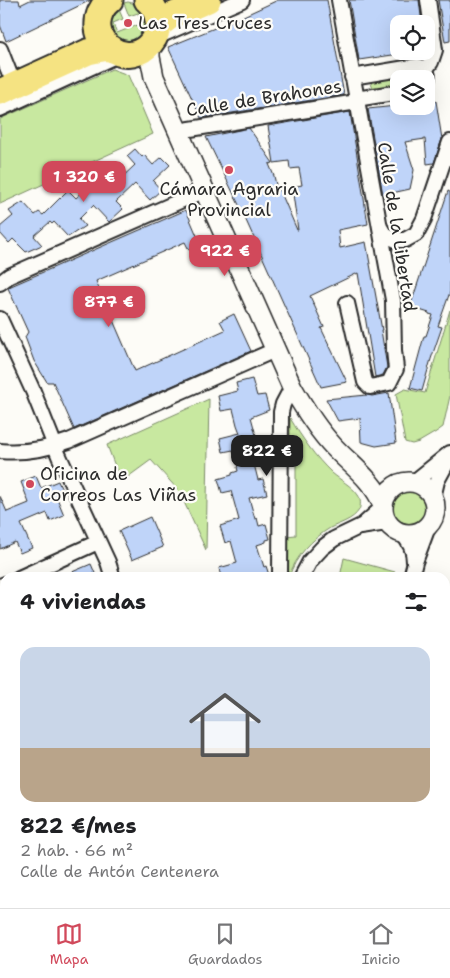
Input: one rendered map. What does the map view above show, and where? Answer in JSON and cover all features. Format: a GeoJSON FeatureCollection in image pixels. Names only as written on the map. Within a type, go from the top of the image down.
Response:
{"type":"FeatureCollection","features":[{"type":"Feature","properties":{"kind":"highway"},"geometry":{"type":"LineString","coordinates":[[3,80],[97,50],[208,0]]}},
{"type":"Feature","properties":{"kind":"highway"},"geometry":{"type":"LineString","coordinates":[[104,8],[101,38],[144,30]]}},
{"type":"Feature","properties":{"kind":"highway"},"geometry":{"type":"LineString","coordinates":[[3,80],[85,37],[92,31],[104,8]]}},
{"type":"Feature","properties":{"kind":"street"},"geometry":{"type":"LineString","coordinates":[[0,109],[144,30],[163,34],[242,0]]}},
{"type":"Feature","properties":{"kind":"street","name":"Calle de la Libertad"},"geometry":{"type":"LineString","coordinates":[[339,0],[393,300],[396,369],[389,383],[370,387],[365,382],[347,303]]}},
{"type":"Feature","properties":{"kind":"street"},"geometry":{"type":"LineString","coordinates":[[428,0],[435,46],[429,70]]}},
{"type":"Feature","properties":{"kind":"street"},"geometry":{"type":"LineString","coordinates":[[144,30],[154,77],[292,387],[306,411],[327,439],[369,481],[389,518],[407,540],[413,551],[412,571]]}},
{"type":"Feature","properties":{"kind":"street"},"geometry":{"type":"LineString","coordinates":[[0,49],[3,80]]}},
{"type":"Feature","properties":{"kind":"street"},"geometry":{"type":"LineString","coordinates":[[392,70],[415,66],[420,67],[422,70]]}},
{"type":"Feature","properties":{"kind":"street"},"geometry":{"type":"LineString","coordinates":[[352,77],[390,70]]}},
{"type":"Feature","properties":{"kind":"street","name":"Calle de Brahones"},"geometry":{"type":"LineString","coordinates":[[178,131],[390,94]]}},
{"type":"Feature","properties":{"kind":"street"},"geometry":{"type":"LineString","coordinates":[[380,227],[384,234],[396,240],[404,240],[416,234],[424,219],[450,142]]}},
{"type":"Feature","properties":{"kind":"street"},"geometry":{"type":"LineString","coordinates":[[0,283],[9,276],[205,190]]}},
{"type":"Feature","properties":{"kind":"street"},"geometry":{"type":"LineString","coordinates":[[0,319],[110,572]]}},
{"type":"Feature","properties":{"kind":"street"},"geometry":{"type":"LineString","coordinates":[[0,452],[22,452],[55,446],[74,440],[275,350]]}},
{"type":"Feature","properties":{"kind":"street"},"geometry":{"type":"LineString","coordinates":[[280,572],[281,412],[292,387]]}},
{"type":"Feature","properties":{"kind":"street"},"geometry":{"type":"LineString","coordinates":[[428,527],[416,534],[407,534],[389,518],[387,494],[450,453]]}},
{"type":"Feature","properties":{"kind":"street"},"geometry":{"type":"LineString","coordinates":[[412,571],[432,521],[439,485],[450,457]]}},
{"type":"Feature","properties":{"kind":"street"},"geometry":{"type":"LineString","coordinates":[[369,481],[382,484],[420,484],[430,492],[439,485]]}},
{"type":"Feature","properties":{"kind":"street"},"geometry":{"type":"LineString","coordinates":[[304,572],[310,561],[322,548],[337,538],[359,527],[389,518]]}},
{"type":"Feature","properties":{"kind":"street"},"geometry":{"type":"LineString","coordinates":[[32,572],[98,542]]}},
{"type":"Feature","properties":{"kind":"green space"},"geometry":{"type":"Polygon","coordinates":[[[124,3],[140,5],[149,27],[135,44],[114,40],[107,21],[117,5],[123,19],[113,23],[117,33],[143,23],[138,13],[129,16],[124,3]]]}},
{"type":"Feature","properties":{"kind":"green space"},"geometry":{"type":"Polygon","coordinates":[[[112,69],[128,75],[153,134],[0,204],[0,119],[112,69]]]}},
{"type":"Feature","properties":{"kind":"green space"},"geometry":{"type":"Polygon","coordinates":[[[390,76],[390,89],[374,90],[371,84],[373,79],[390,76]]]}},
{"type":"Feature","properties":{"kind":"green space"},"geometry":{"type":"Polygon","coordinates":[[[450,310],[450,396],[443,427],[419,442],[412,444],[405,442],[396,394],[405,389],[425,393],[450,310]]]}},
{"type":"Feature","properties":{"kind":"green space"},"geometry":{"type":"Polygon","coordinates":[[[209,399],[206,550],[179,491],[151,460],[121,482],[107,445],[209,399]]]}},
{"type":"Feature","properties":{"kind":"green space"},"geometry":{"type":"Polygon","coordinates":[[[290,418],[320,460],[358,495],[360,505],[359,510],[353,516],[317,537],[295,562],[291,572],[284,572],[286,536],[296,535],[296,456],[290,451],[290,418]]]}},
{"type":"Feature","properties":{"kind":"green space"},"geometry":{"type":"Polygon","coordinates":[[[410,490],[417,491],[422,495],[426,500],[426,514],[422,519],[417,523],[410,524],[403,523],[398,519],[394,514],[393,507],[394,500],[398,495],[403,491],[410,490]]]}},
{"type":"Feature","properties":{"kind":"green space"},"geometry":{"type":"Polygon","coordinates":[[[344,558],[395,572],[341,572],[344,558]]]}},
{"type":"Feature","properties":{"kind":"building"},"geometry":{"type":"Polygon","coordinates":[[[0,0],[19,0],[20,5],[30,0],[91,0],[6,41],[0,25],[0,0]]]}},
{"type":"Feature","properties":{"kind":"building"},"geometry":{"type":"Polygon","coordinates":[[[278,0],[327,0],[344,95],[201,118],[168,47],[278,0]]]}},
{"type":"Feature","properties":{"kind":"building"},"geometry":{"type":"Polygon","coordinates":[[[349,0],[419,0],[421,15],[390,15],[390,55],[359,60],[349,0]]]}},
{"type":"Feature","properties":{"kind":"building"},"geometry":{"type":"Polygon","coordinates":[[[438,0],[450,0],[450,41],[445,42],[438,0]]]}},
{"type":"Feature","properties":{"kind":"building"},"geometry":{"type":"Polygon","coordinates":[[[435,101],[442,139],[434,163],[427,164],[425,139],[405,142],[414,170],[410,189],[383,195],[368,109],[390,107],[390,115],[435,115],[435,101]]]}},
{"type":"Feature","properties":{"kind":"building"},"geometry":{"type":"Polygon","coordinates":[[[350,112],[368,224],[338,230],[340,248],[366,242],[387,367],[383,375],[375,377],[358,273],[310,296],[324,327],[321,328],[347,382],[321,387],[240,207],[206,137],[249,128],[273,163],[269,164],[277,189],[279,188],[298,230],[292,187],[302,185],[299,168],[290,169],[289,161],[274,163],[268,126],[350,112]]]}},
{"type":"Feature","properties":{"kind":"building"},"geometry":{"type":"Polygon","coordinates":[[[135,149],[153,165],[162,157],[170,165],[153,181],[161,190],[150,200],[135,184],[116,202],[123,209],[109,222],[93,205],[79,219],[85,226],[68,237],[54,222],[52,224],[50,222],[34,236],[42,245],[26,252],[13,239],[9,243],[0,233],[0,227],[13,216],[9,211],[23,202],[35,215],[39,212],[43,215],[68,190],[76,198],[97,179],[91,173],[100,165],[116,183],[135,165],[127,156],[135,149]]]}},
{"type":"Feature","properties":{"kind":"building"},"geometry":{"type":"Polygon","coordinates":[[[448,191],[450,192],[450,292],[438,326],[442,327],[422,391],[410,388],[424,336],[426,336],[433,315],[410,307],[448,191]]]}},
{"type":"Feature","properties":{"kind":"building"},"geometry":{"type":"Polygon","coordinates":[[[186,210],[201,245],[189,250],[185,242],[96,281],[135,371],[225,330],[220,321],[234,314],[251,351],[74,429],[53,382],[47,382],[34,361],[25,337],[28,332],[8,288],[186,210]]]}},
{"type":"Feature","properties":{"kind":"building"},"geometry":{"type":"Polygon","coordinates":[[[252,379],[257,396],[265,395],[269,410],[251,417],[257,439],[266,437],[269,452],[252,456],[258,480],[263,479],[267,494],[249,498],[255,519],[257,518],[259,526],[266,524],[270,539],[257,545],[264,567],[266,566],[268,572],[220,572],[219,568],[237,563],[231,541],[225,543],[220,526],[239,520],[231,491],[222,493],[218,479],[238,471],[233,450],[223,452],[220,438],[240,433],[233,409],[221,411],[218,396],[238,391],[236,383],[252,379]]]}},
{"type":"Feature","properties":{"kind":"building"},"geometry":{"type":"Polygon","coordinates":[[[389,393],[396,443],[376,446],[361,442],[360,418],[338,421],[326,399],[372,396],[389,393]]]}},
{"type":"Feature","properties":{"kind":"building"},"geometry":{"type":"Polygon","coordinates":[[[36,476],[41,488],[58,481],[64,495],[57,498],[64,515],[50,521],[47,513],[21,524],[32,548],[20,553],[15,542],[0,549],[0,496],[7,512],[29,503],[21,482],[36,476]]]}},
{"type":"Feature","properties":{"kind":"building"},"geometry":{"type":"Polygon","coordinates":[[[150,517],[163,547],[132,560],[119,531],[150,517]]]}},
{"type":"Feature","properties":{"kind":"building"},"geometry":{"type":"Polygon","coordinates":[[[91,564],[94,572],[72,572],[91,564]]]}},
{"type":"Feature","properties":{"kind":"place","name":"Las Tres Cruces"},"geometry":{"type":"Point","coordinates":[128,23]}},
{"type":"Feature","properties":{"kind":"place","name":"Cámara Agraria Provincial"},"geometry":{"type":"Point","coordinates":[229,170]}},
{"type":"Feature","properties":{"kind":"place","name":"Oficina de Correos Las Viñas"},"geometry":{"type":"Point","coordinates":[30,484]}}]}
